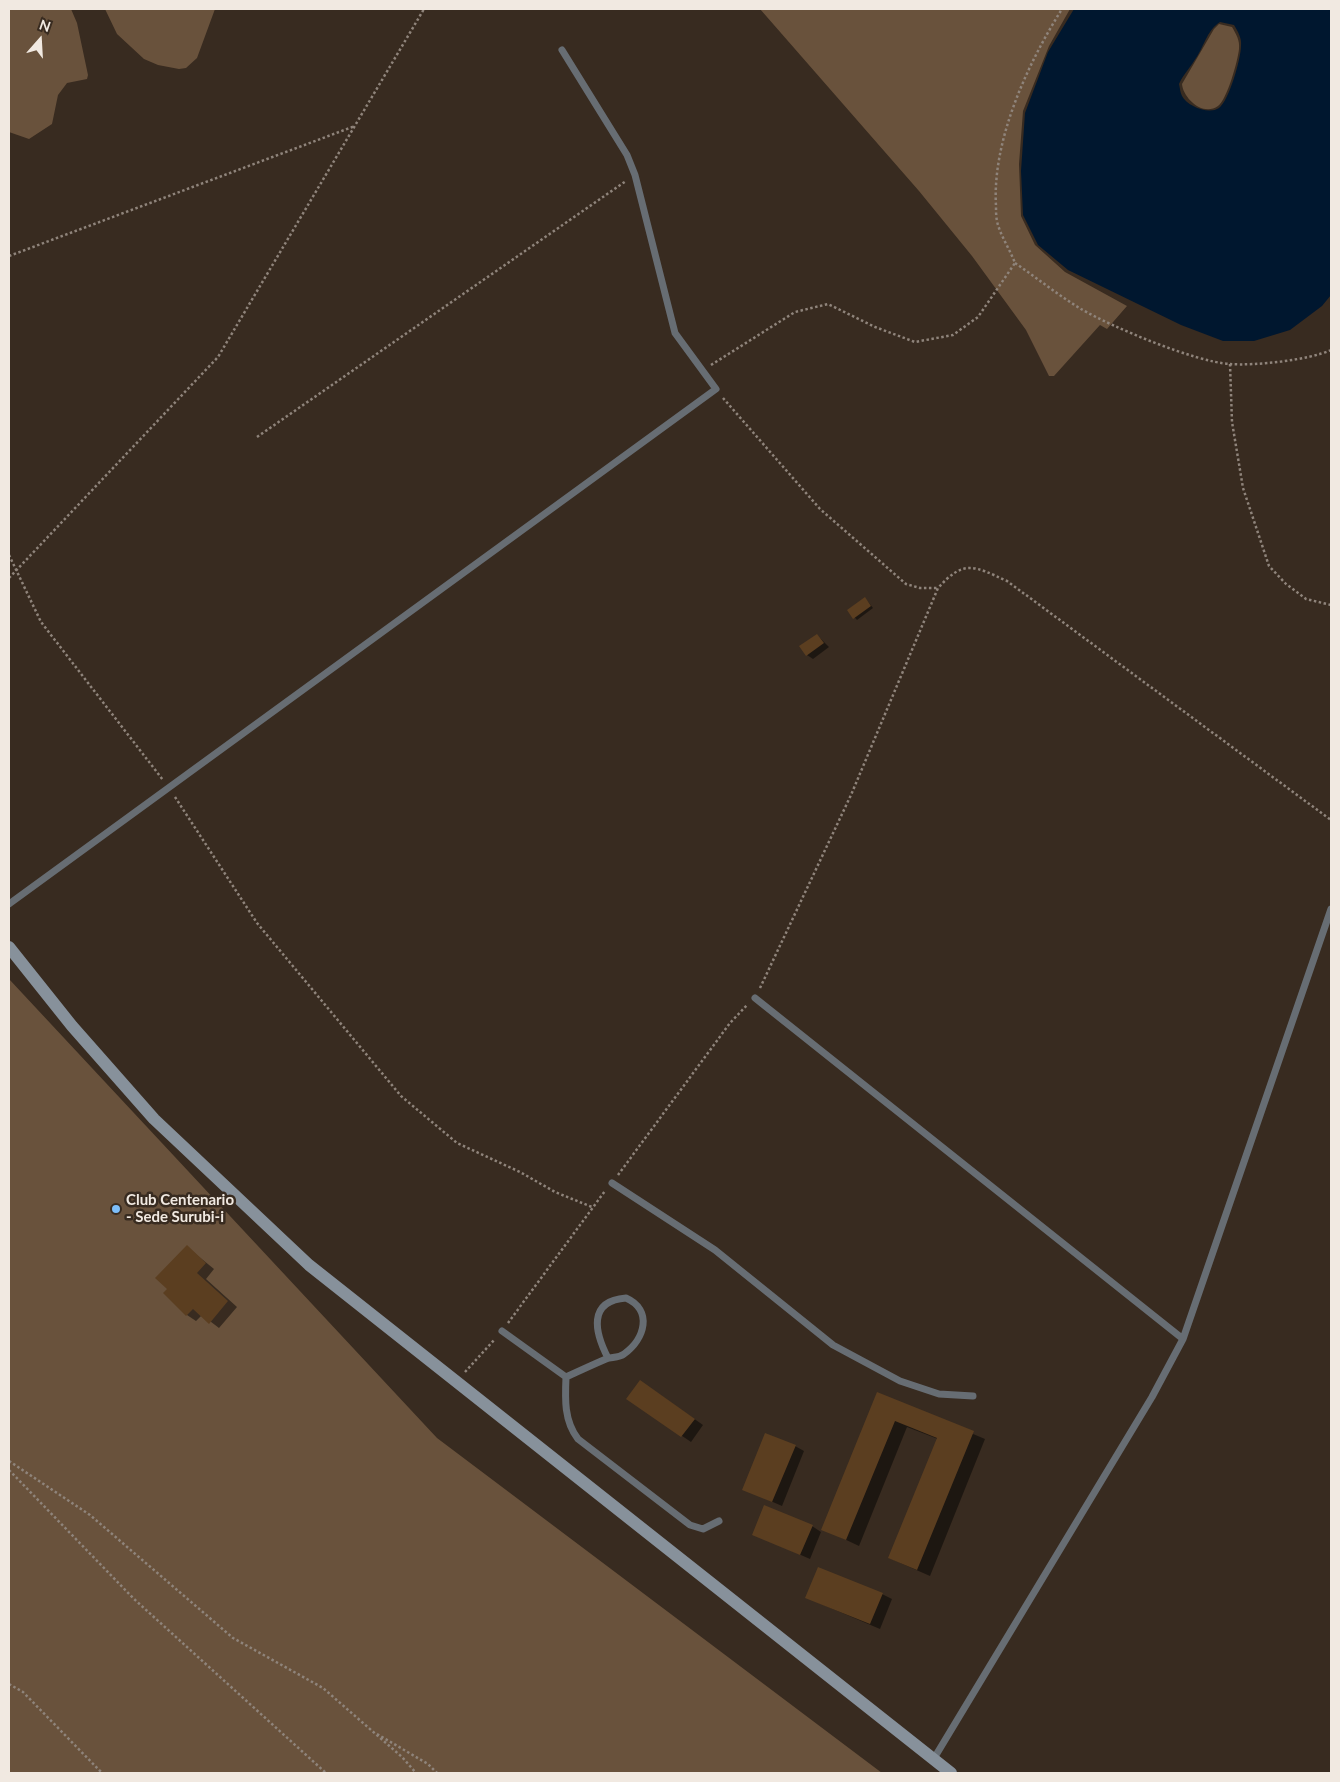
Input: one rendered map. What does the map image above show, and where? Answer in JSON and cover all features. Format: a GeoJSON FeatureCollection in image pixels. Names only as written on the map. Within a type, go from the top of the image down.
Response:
{"type":"FeatureCollection","features":[{"type":"Feature","properties":{"kind":"street"},"geometry":{"type":"LineString","coordinates":[[9,947],[72,1026],[154,1119],[308,1265],[950,1773]]}},
{"type":"Feature","properties":{"kind":"lane"},"geometry":{"type":"LineString","coordinates":[[9,904],[716,389],[675,333],[635,175],[626,155],[562,50]]}},
{"type":"Feature","properties":{"kind":"lane"},"geometry":{"type":"LineString","coordinates":[[934,1760],[1152,1397],[1183,1339],[1331,908]]}},
{"type":"Feature","properties":{"kind":"lane"},"geometry":{"type":"LineString","coordinates":[[755,998],[1183,1339]]}},
{"type":"Feature","properties":{"kind":"lane"},"geometry":{"type":"LineString","coordinates":[[612,1183],[715,1250],[833,1345],[900,1381],[939,1394],[973,1396]]}},
{"type":"Feature","properties":{"kind":"lane"},"geometry":{"type":"LineString","coordinates":[[566,1378],[608,1358],[623,1355],[641,1335],[644,1320],[641,1310],[635,1302],[626,1298],[607,1303],[599,1313],[596,1327],[600,1342],[608,1358]]}},
{"type":"Feature","properties":{"kind":"lane"},"geometry":{"type":"LineString","coordinates":[[502,1330],[566,1378]]}},
{"type":"Feature","properties":{"kind":"lane"},"geometry":{"type":"LineString","coordinates":[[566,1378],[566,1414],[571,1430],[578,1439],[690,1525],[703,1529],[719,1521]]}},
{"type":"Feature","properties":{"kind":"path"},"geometry":{"type":"LineString","coordinates":[[9,578],[218,356],[424,9]]}},
{"type":"Feature","properties":{"kind":"path"},"geometry":{"type":"LineString","coordinates":[[1062,9],[1036,53],[1014,106],[998,162],[995,193],[997,223],[1015,263],[1081,309],[1146,338],[1196,356],[1230,364],[1279,362],[1331,350]]}},
{"type":"Feature","properties":{"kind":"path"},"geometry":{"type":"LineString","coordinates":[[9,256],[356,125]]}},
{"type":"Feature","properties":{"kind":"path"},"geometry":{"type":"LineString","coordinates":[[257,437],[635,175]]}},
{"type":"Feature","properties":{"kind":"path"},"geometry":{"type":"LineString","coordinates":[[703,370],[795,312],[828,304],[876,327],[915,342],[953,335],[978,317],[1015,263]]}},
{"type":"Feature","properties":{"kind":"path"},"geometry":{"type":"LineString","coordinates":[[1230,364],[1232,422],[1243,488],[1269,566],[1286,584],[1306,599],[1331,605]]}},
{"type":"Feature","properties":{"kind":"path"},"geometry":{"type":"LineString","coordinates":[[716,389],[820,509],[906,584],[920,588],[938,588]]}},
{"type":"Feature","properties":{"kind":"path"},"geometry":{"type":"LineString","coordinates":[[9,555],[41,622],[169,787],[257,923],[401,1096],[457,1143],[520,1172],[555,1192],[592,1207]]}},
{"type":"Feature","properties":{"kind":"path"},"geometry":{"type":"LineString","coordinates":[[456,1383],[502,1330],[554,1262],[592,1207],[612,1183],[730,1023],[755,998],[852,795],[938,588],[950,574],[962,568],[976,567],[1007,580],[1331,820]]}},
{"type":"Feature","properties":{"kind":"path"},"geometry":{"type":"LineString","coordinates":[[9,1461],[90,1515],[233,1638],[323,1688],[402,1757],[416,1773]]}},
{"type":"Feature","properties":{"kind":"path"},"geometry":{"type":"LineString","coordinates":[[9,1470],[134,1598],[326,1773]]}},
{"type":"Feature","properties":{"kind":"path"},"geometry":{"type":"LineString","coordinates":[[9,1684],[22,1692],[102,1773]]}},
{"type":"Feature","properties":{"kind":"path"},"geometry":{"type":"LineString","coordinates":[[372,1731],[428,1764],[436,1773]]}},
{"type":"Feature","properties":{"kind":"shaded area"},"geometry":{"type":"Polygon","coordinates":[[[9,9],[71,9],[77,23],[88,75],[87,79],[67,83],[58,95],[52,124],[29,139],[9,132],[9,9]]]}},
{"type":"Feature","properties":{"kind":"shaded area"},"geometry":{"type":"Polygon","coordinates":[[[105,9],[215,9],[197,58],[186,68],[179,69],[158,65],[144,59],[117,34],[105,9]]]}},
{"type":"Feature","properties":{"kind":"shaded area"},"geometry":{"type":"Polygon","coordinates":[[[760,9],[1070,9],[1049,46],[1023,111],[1019,164],[1021,216],[1035,245],[1065,272],[1127,306],[1107,329],[1100,325],[1054,376],[1049,376],[1026,330],[972,256],[919,191],[760,9]]]}},
{"type":"Feature","properties":{"kind":"shaded area"},"geometry":{"type":"Polygon","coordinates":[[[1219,24],[1232,27],[1238,40],[1239,49],[1225,96],[1218,106],[1212,109],[1200,108],[1186,95],[1182,84],[1214,29],[1219,24]]]}},
{"type":"Feature","properties":{"kind":"shaded area","name":"Club Centenario - Sede Surubi-i"},"geometry":{"type":"Polygon","coordinates":[[[9,979],[437,1438],[882,1773],[9,1773],[9,979]]]}},
{"type":"Feature","properties":{"kind":"water"},"geometry":{"type":"Polygon","coordinates":[[[1074,9],[1331,9],[1331,295],[1322,306],[1290,330],[1254,341],[1223,341],[1181,325],[1068,270],[1038,245],[1023,215],[1021,171],[1025,113],[1048,52],[1074,9]],[[1220,22],[1211,30],[1179,84],[1182,96],[1193,106],[1204,110],[1215,110],[1223,104],[1227,97],[1237,69],[1241,43],[1234,25],[1220,22]]]}},
{"type":"Feature","properties":{"kind":"building"},"geometry":{"type":"Polygon","coordinates":[[[865,597],[871,606],[853,619],[847,610],[865,597]]]}},
{"type":"Feature","properties":{"kind":"building"},"geometry":{"type":"Polygon","coordinates":[[[817,634],[824,643],[806,656],[799,646],[817,634]]]}},
{"type":"Feature","properties":{"kind":"building"},"geometry":{"type":"Polygon","coordinates":[[[187,1245],[206,1263],[197,1273],[228,1301],[209,1324],[193,1309],[186,1316],[163,1293],[167,1289],[155,1278],[187,1245]]]}},
{"type":"Feature","properties":{"kind":"building"},"geometry":{"type":"Polygon","coordinates":[[[640,1380],[695,1419],[681,1437],[626,1399],[640,1380]]]}},
{"type":"Feature","properties":{"kind":"building"},"geometry":{"type":"Polygon","coordinates":[[[877,1392],[974,1431],[917,1570],[888,1558],[937,1438],[895,1421],[846,1540],[821,1530],[877,1392]]]}},
{"type":"Feature","properties":{"kind":"building"},"geometry":{"type":"Polygon","coordinates":[[[765,1433],[796,1445],[772,1502],[742,1490],[765,1433]]]}},
{"type":"Feature","properties":{"kind":"building"},"geometry":{"type":"Polygon","coordinates":[[[764,1505],[813,1525],[800,1555],[752,1535],[764,1505]]]}},
{"type":"Feature","properties":{"kind":"building"},"geometry":{"type":"Polygon","coordinates":[[[818,1567],[883,1593],[870,1624],[805,1598],[818,1567]]]}},
{"type":"Feature","properties":{"kind":"place","name":"Club Centenario - Sede Surubi-i"},"geometry":{"type":"Point","coordinates":[116,1209]}}]}
